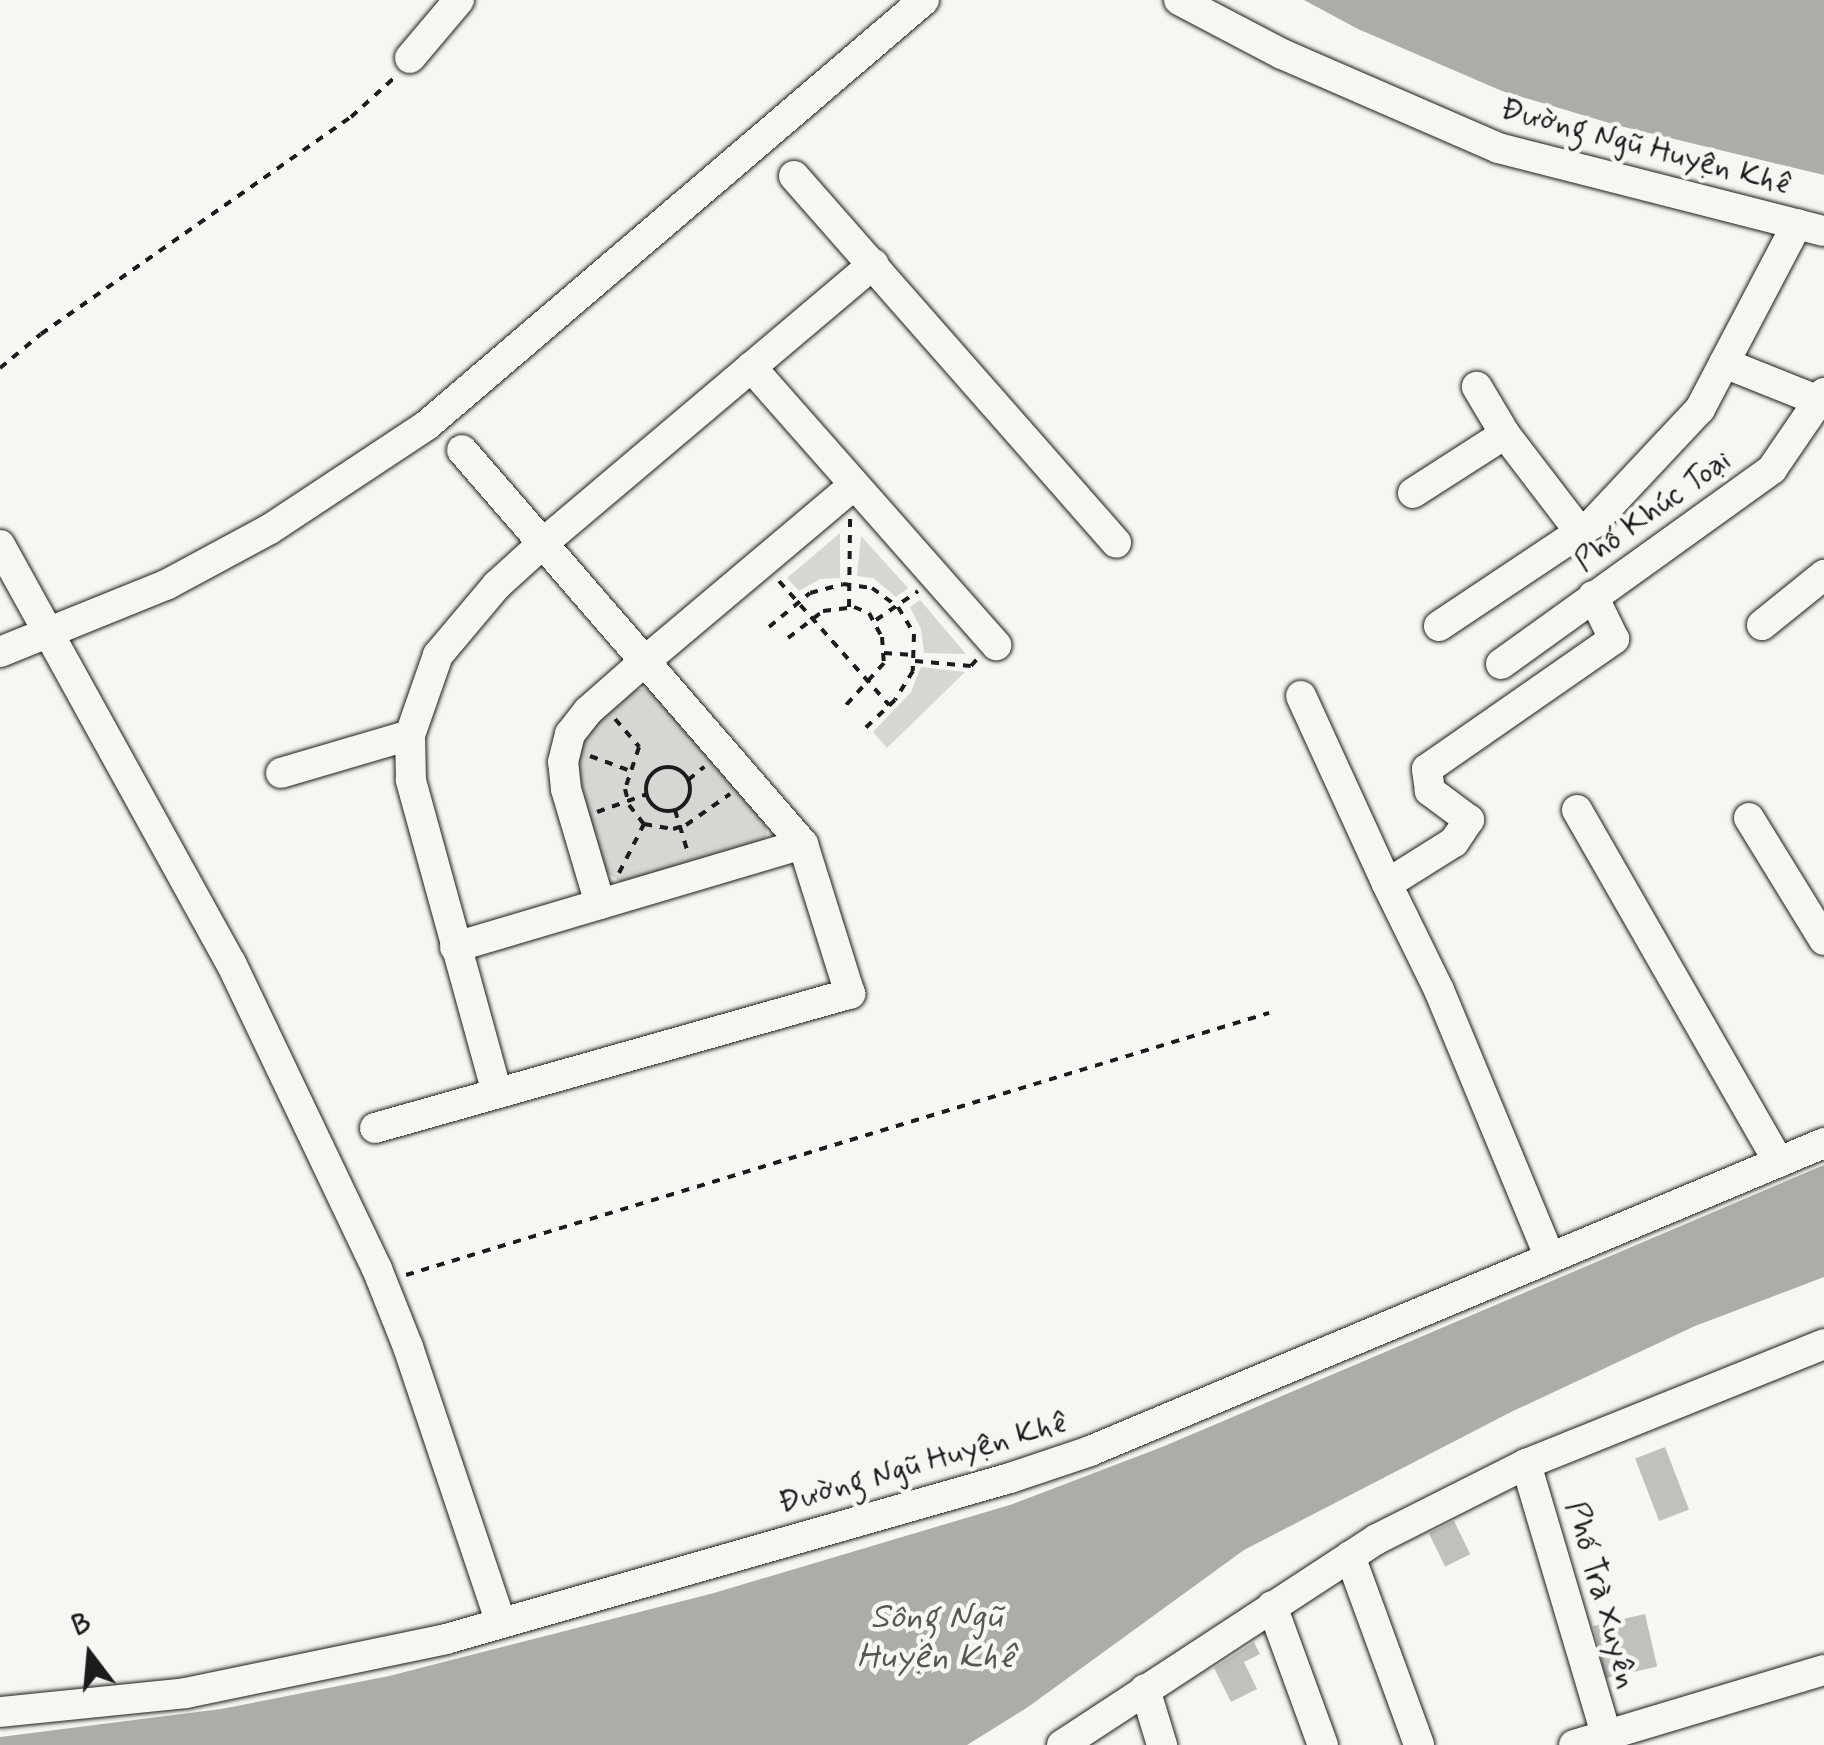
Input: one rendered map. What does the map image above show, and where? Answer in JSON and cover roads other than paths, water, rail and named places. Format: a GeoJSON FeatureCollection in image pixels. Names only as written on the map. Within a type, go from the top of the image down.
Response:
{"type":"FeatureCollection","features":[{"type":"Feature","properties":{"kind":"street"},"geometry":{"type":"LineString","coordinates":[[410,58],[459,0]]}},
{"type":"Feature","properties":{"kind":"street"},"geometry":{"type":"LineString","coordinates":[[0,652],[150,592],[270,529],[427,425],[924,0]]}},
{"type":"Feature","properties":{"kind":"street","name":"Đường Ngũ Huyện Khê"},"geometry":{"type":"LineString","coordinates":[[1179,0],[1282,54],[1498,148],[1810,227]]}},
{"type":"Feature","properties":{"kind":"street"},"geometry":{"type":"LineString","coordinates":[[794,176],[1116,543]]}},
{"type":"Feature","properties":{"kind":"street"},"geometry":{"type":"LineString","coordinates":[[1439,626],[1580,532],[1700,409],[1724,363],[1810,227]]}},
{"type":"Feature","properties":{"kind":"street"},"geometry":{"type":"LineString","coordinates":[[497,1093],[410,780],[410,736],[438,654],[462,622],[542,544],[873,264]]}},
{"type":"Feature","properties":{"kind":"street"},"geometry":{"type":"LineString","coordinates":[[1724,363],[1823,398]]}},
{"type":"Feature","properties":{"kind":"street"},"geometry":{"type":"LineString","coordinates":[[751,367],[988,650]]}},
{"type":"Feature","properties":{"kind":"street"},"geometry":{"type":"LineString","coordinates":[[1477,387],[1506,434],[1580,532]]}},
{"type":"Feature","properties":{"kind":"street","name":"Phố Khúc Toại"},"geometry":{"type":"LineString","coordinates":[[1501,664],[1772,469],[1823,398]]}},
{"type":"Feature","properties":{"kind":"street"},"geometry":{"type":"LineString","coordinates":[[1414,493],[1506,434]]}},
{"type":"Feature","properties":{"kind":"street"},"geometry":{"type":"LineString","coordinates":[[375,1128],[850,994],[803,844],[462,450]]}},
{"type":"Feature","properties":{"kind":"street"},"geometry":{"type":"LineString","coordinates":[[600,904],[566,789],[563,762],[570,734],[588,711],[645,661],[854,486]]}},
{"type":"Feature","properties":{"kind":"street"},"geometry":{"type":"LineString","coordinates":[[0,546],[231,962],[382,1282],[501,1623]]}},
{"type":"Feature","properties":{"kind":"street"},"geometry":{"type":"LineString","coordinates":[[1762,624],[1824,575]]}},
{"type":"Feature","properties":{"kind":"street"},"geometry":{"type":"LineString","coordinates":[[1387,884],[1454,842],[1469,820],[1430,791],[1427,769],[1614,639],[1593,596]]}},
{"type":"Feature","properties":{"kind":"street"},"geometry":{"type":"LineString","coordinates":[[1301,696],[1439,990],[1550,1258]]}},
{"type":"Feature","properties":{"kind":"street"},"geometry":{"type":"LineString","coordinates":[[281,772],[410,736]]}},
{"type":"Feature","properties":{"kind":"street"},"geometry":{"type":"LineString","coordinates":[[1577,810],[1780,1162]]}},
{"type":"Feature","properties":{"kind":"street"},"geometry":{"type":"LineString","coordinates":[[1749,818],[1824,940]]}},
{"type":"Feature","properties":{"kind":"street"},"geometry":{"type":"LineString","coordinates":[[455,947],[803,844]]}},
{"type":"Feature","properties":{"kind":"street","name":"Đường Ngũ Huyện Khê"},"geometry":{"type":"LineString","coordinates":[[0,1712],[186,1693],[446,1639],[1090,1451],[1824,1143]]}},
{"type":"Feature","properties":{"kind":"street"},"geometry":{"type":"LineString","coordinates":[[1062,1745],[1350,1556],[1526,1464],[1824,1344]]}},
{"type":"Feature","properties":{"kind":"street","name":"Phố Trà Xuyên"},"geometry":{"type":"LineString","coordinates":[[1526,1464],[1607,1740]]}},
{"type":"Feature","properties":{"kind":"street"},"geometry":{"type":"LineString","coordinates":[[1350,1556],[1419,1745]]}},
{"type":"Feature","properties":{"kind":"street"},"geometry":{"type":"LineString","coordinates":[[1272,1606],[1323,1745]]}},
{"type":"Feature","properties":{"kind":"street"},"geometry":{"type":"LineString","coordinates":[[1574,1745],[1607,1740],[1824,1670]]}},
{"type":"Feature","properties":{"kind":"street"},"geometry":{"type":"LineString","coordinates":[[1145,1688],[1162,1745]]}},
{"type":"Feature","properties":{"kind":"water"},"geometry":{"type":"Polygon","coordinates":[[[1304,0],[1824,0],[1824,175],[1616,125],[1502,91],[1358,29],[1304,0]]]}},
{"type":"Feature","properties":{"kind":"water","name":"Sông Ngũ Huyện Khê"},"geometry":{"type":"Polygon","coordinates":[[[1824,1165],[1824,1277],[1695,1326],[1511,1412],[1244,1550],[1028,1707],[967,1745],[0,1745],[0,1737],[221,1709],[389,1676],[714,1593],[1013,1504],[1162,1447],[1824,1165]]]}}]}
